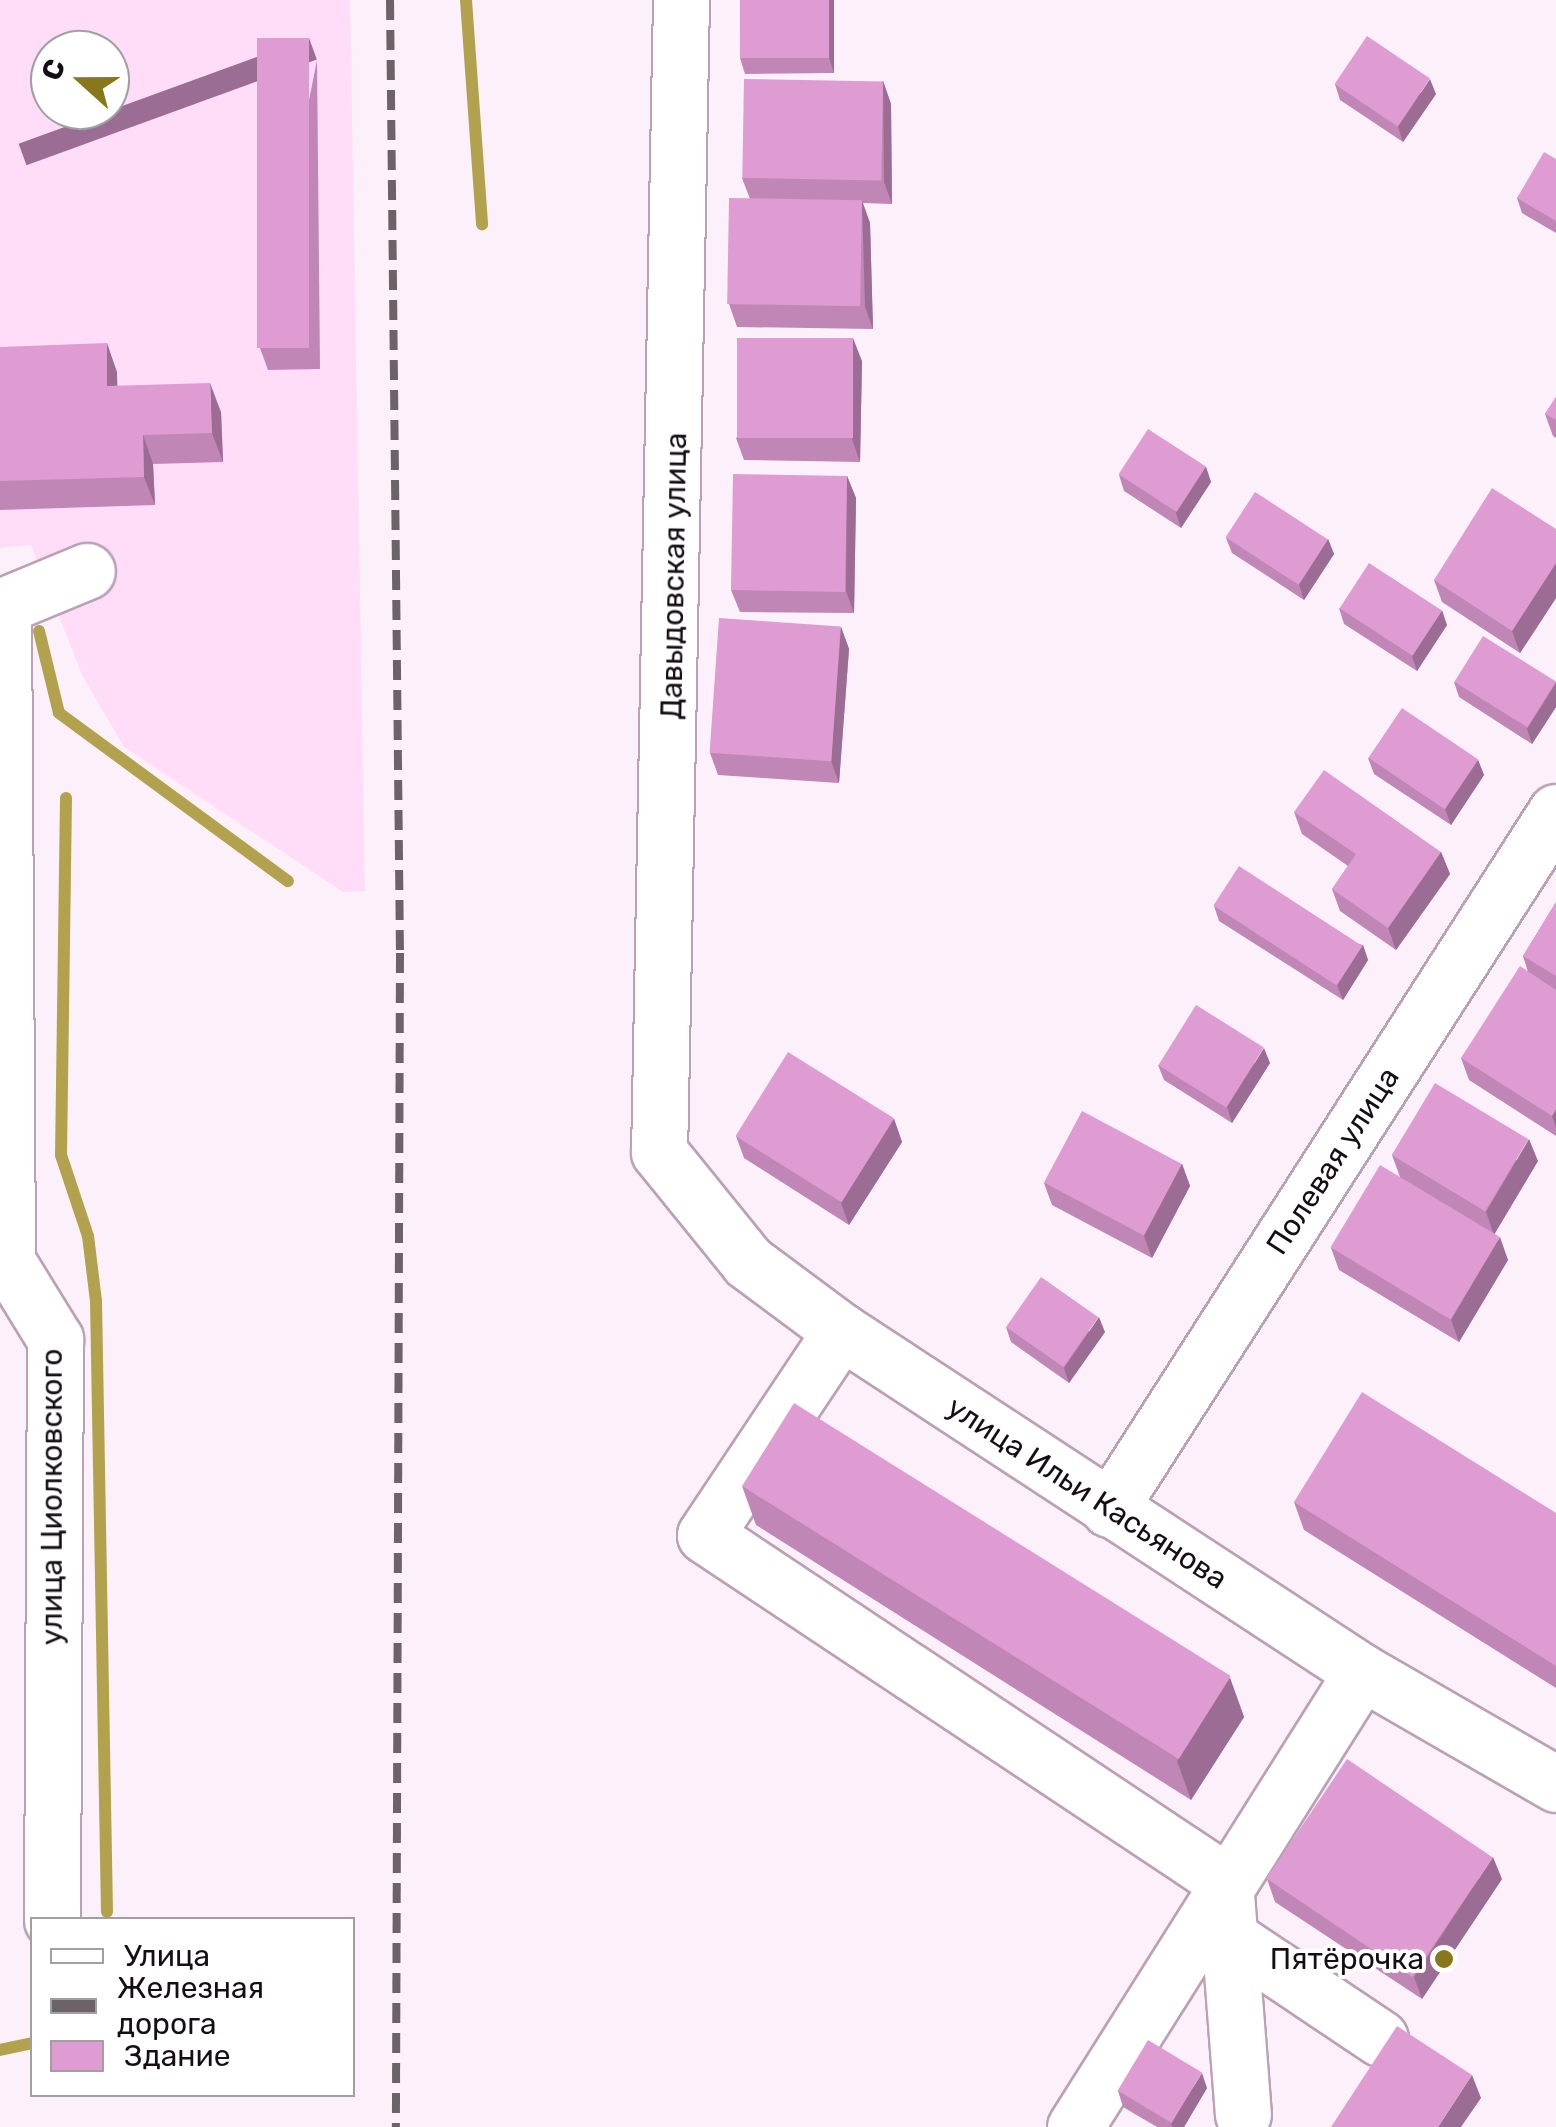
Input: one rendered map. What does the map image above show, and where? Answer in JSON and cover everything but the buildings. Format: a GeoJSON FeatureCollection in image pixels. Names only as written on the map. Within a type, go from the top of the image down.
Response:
{"type":"FeatureCollection","features":[{"type":"Feature","properties":{"kind":"street","name":"Давыдовская улица"},"geometry":{"type":"LineString","coordinates":[[659,1152],[681,0]]}},
{"type":"Feature","properties":{"kind":"street"},"geometry":{"type":"LineString","coordinates":[[2,607],[86,571]]}},
{"type":"Feature","properties":{"kind":"street","name":"улица Циолковского"},"geometry":{"type":"LineString","coordinates":[[2,607],[3,1262],[55,1339],[52,1917]]}},
{"type":"Feature","properties":{"kind":"street","name":"Полевая улица"},"geometry":{"type":"LineString","coordinates":[[1109,1509],[1556,812]]}},
{"type":"Feature","properties":{"kind":"street","name":"улица Ильи Касьянова"},"geometry":{"type":"LineString","coordinates":[[659,1152],[748,1262],[840,1331],[1362,1672],[1556,1784]]}},
{"type":"Feature","properties":{"kind":"street"},"geometry":{"type":"LineString","coordinates":[[840,1331],[705,1535],[1224,1906],[1380,2038]]}},
{"type":"Feature","properties":{"kind":"street"},"geometry":{"type":"LineString","coordinates":[[1075,2127],[1224,1906],[1362,1672]]}},
{"type":"Feature","properties":{"kind":"street"},"geometry":{"type":"LineString","coordinates":[[1224,1906],[1242,2114]]}},
{"type":"Feature","properties":{"kind":"shaded area"},"geometry":{"type":"Polygon","coordinates":[[[0,0],[350,0],[365,891],[343,892],[124,747],[82,675],[31,545],[0,548],[0,0]]]}},
{"type":"Feature","properties":{"kind":"waterway"},"geometry":{"type":"LineString","coordinates":[[466,0],[482,224]]}},
{"type":"Feature","properties":{"kind":"waterway"},"geometry":{"type":"LineString","coordinates":[[39,631],[59,713],[288,881]]}},
{"type":"Feature","properties":{"kind":"waterway"},"geometry":{"type":"LineString","coordinates":[[66,798],[61,1155],[88,1236],[96,1301],[107,1912]]}},
{"type":"Feature","properties":{"kind":"waterway"},"geometry":{"type":"LineString","coordinates":[[0,2050],[30,2043]]}},
{"type":"Feature","properties":{"kind":"railway"},"geometry":{"type":"LineString","coordinates":[[390,0],[400,953],[396,2127]]}},
{"type":"Feature","properties":{"kind":"place","name":"Пятёрочка"},"geometry":{"type":"Point","coordinates":[1444,1959]}}]}
